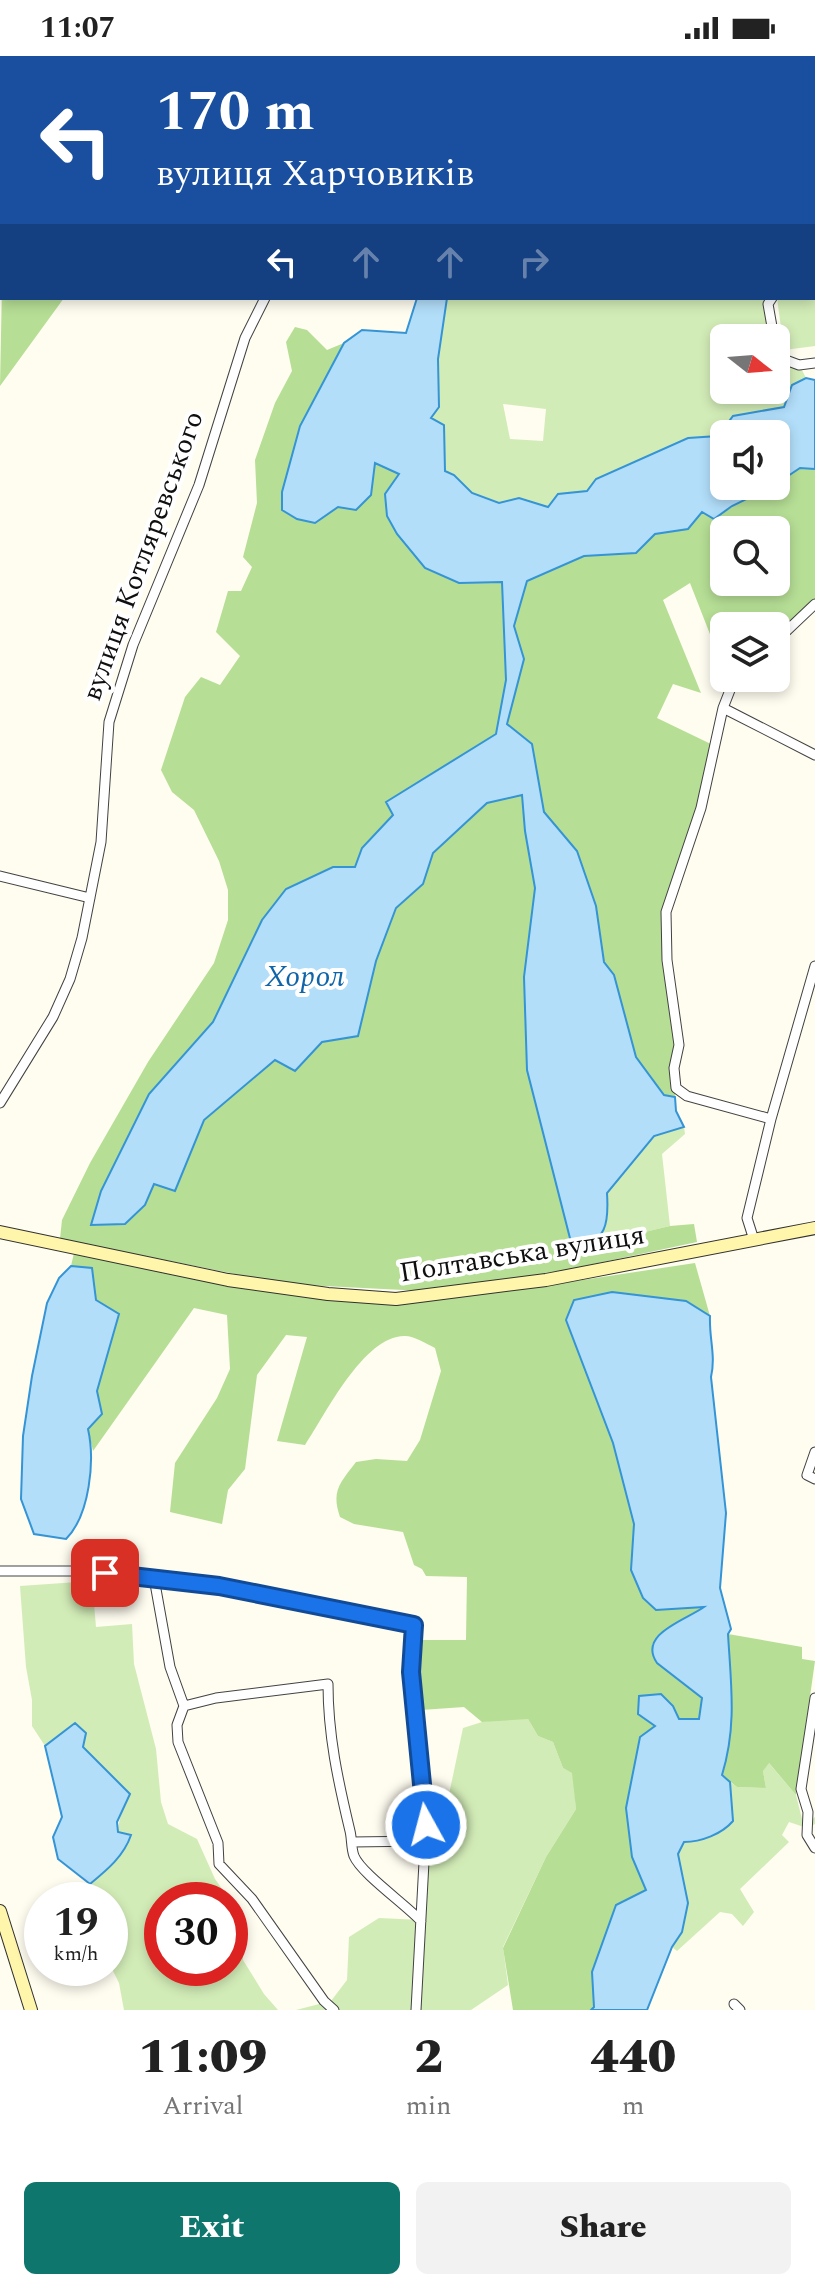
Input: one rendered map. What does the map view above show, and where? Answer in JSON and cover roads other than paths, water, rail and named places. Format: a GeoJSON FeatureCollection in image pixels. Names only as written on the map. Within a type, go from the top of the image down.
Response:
{"type":"FeatureCollection","features":[{"type":"Feature","properties":{"kind":"street","name":"вулиця Котляревського"},"geometry":{"type":"LineString","coordinates":[[0,1103],[53,1017],[73,970],[101,842],[109,722],[133,645],[199,485],[245,338],[264,300]]}},
{"type":"Feature","properties":{"kind":"street"},"geometry":{"type":"LineString","coordinates":[[769,300],[773,324]]}},
{"type":"Feature","properties":{"kind":"street"},"geometry":{"type":"LineString","coordinates":[[790,362],[799,365],[815,363]]}},
{"type":"Feature","properties":{"kind":"street"},"geometry":{"type":"LineString","coordinates":[[790,628],[815,604]]}},
{"type":"Feature","properties":{"kind":"street"},"geometry":{"type":"LineString","coordinates":[[729,692],[701,808],[666,912],[667,960],[679,1045],[674,1068],[676,1088],[687,1096],[771,1119]]}},
{"type":"Feature","properties":{"kind":"street"},"geometry":{"type":"LineString","coordinates":[[723,708],[815,755]]}},
{"type":"Feature","properties":{"kind":"street"},"geometry":{"type":"LineString","coordinates":[[0,876],[90,898]]}},
{"type":"Feature","properties":{"kind":"street"},"geometry":{"type":"LineString","coordinates":[[754,1240],[747,1218],[771,1119],[815,966]]}},
{"type":"Feature","properties":{"kind":"street","name":"Полтавська вулиця"},"geometry":{"type":"LineString","coordinates":[[0,1232],[228,1280],[328,1294],[396,1299],[546,1280],[815,1228]]}},
{"type":"Feature","properties":{"kind":"street"},"geometry":{"type":"LineString","coordinates":[[815,1452],[807,1475],[815,1479]]}},
{"type":"Feature","properties":{"kind":"street"},"geometry":{"type":"LineString","coordinates":[[0,1571],[80,1571],[219,1586],[414,1625],[411,1672],[426,1825],[416,2010]]}},
{"type":"Feature","properties":{"kind":"street"},"geometry":{"type":"LineString","coordinates":[[154,1578],[170,1667],[184,1706],[177,1725],[178,1742],[218,1843],[219,1864],[252,1899],[324,2001],[334,2010]]}},
{"type":"Feature","properties":{"kind":"street"},"geometry":{"type":"LineString","coordinates":[[184,1706],[216,1698],[328,1684],[328,1722],[338,1787],[354,1857],[370,1876],[402,1901],[421,1921]]}},
{"type":"Feature","properties":{"kind":"street"},"geometry":{"type":"LineString","coordinates":[[815,1698],[801,1789],[811,1812],[807,1835],[815,1848]]}},
{"type":"Feature","properties":{"kind":"street"},"geometry":{"type":"LineString","coordinates":[[352,1842],[425,1841]]}},
{"type":"Feature","properties":{"kind":"street"},"geometry":{"type":"LineString","coordinates":[[0,1911],[31,2010]]}},
{"type":"Feature","properties":{"kind":"water","name":"Хорол"},"geometry":{"type":"Polygon","coordinates":[[[416,300],[447,300],[438,359],[439,407],[431,418],[444,425],[445,471],[454,475],[472,493],[499,503],[519,498],[548,507],[558,494],[587,491],[596,479],[688,438],[710,437],[710,500],[744,500],[718,516],[710,517],[702,512],[688,529],[655,534],[636,553],[584,556],[527,581],[514,626],[524,659],[507,724],[532,744],[544,812],[577,851],[596,906],[604,962],[614,975],[636,1057],[664,1095],[675,1097],[676,1111],[684,1127],[654,1136],[607,1193],[604,1230],[593,1242],[573,1250],[527,1070],[524,977],[535,888],[522,795],[487,803],[433,853],[423,884],[396,908],[376,961],[358,1036],[322,1042],[295,1071],[275,1060],[204,1120],[175,1191],[154,1184],[145,1205],[125,1224],[91,1225],[101,1191],[149,1094],[213,1022],[262,920],[286,889],[333,867],[355,867],[362,848],[393,815],[386,802],[496,734],[506,680],[502,582],[459,583],[425,568],[397,534],[387,516],[385,494],[399,474],[375,463],[371,495],[356,510],[338,507],[315,523],[297,519],[282,510],[282,492],[300,426],[344,343],[362,330],[406,333],[416,300]]]}},
{"type":"Feature","properties":{"kind":"water","name":"Хорол"},"geometry":{"type":"Polygon","coordinates":[[[806,378],[815,380],[815,469],[800,468],[790,475],[790,420],[730,420],[733,416],[790,404],[792,385],[806,378]]]}},
{"type":"Feature","properties":{"kind":"water"},"geometry":{"type":"Polygon","coordinates":[[[71,1266],[92,1268],[96,1300],[119,1314],[97,1391],[102,1414],[88,1429],[91,1456],[89,1487],[81,1516],[66,1539],[34,1534],[21,1499],[23,1436],[47,1303],[59,1278],[71,1266]]]}},
{"type":"Feature","properties":{"kind":"water"},"geometry":{"type":"Polygon","coordinates":[[[612,1292],[686,1301],[710,1316],[711,1377],[726,1513],[720,1588],[731,1629],[728,1634],[732,1705],[730,1739],[722,1775],[730,1782],[733,1821],[711,1836],[684,1842],[678,1854],[688,1903],[682,1932],[672,1947],[647,2010],[591,2010],[594,2007],[592,1972],[616,1905],[646,1890],[632,1857],[626,1808],[640,1737],[655,1726],[638,1714],[639,1696],[661,1694],[673,1706],[679,1719],[699,1719],[702,1698],[657,1663],[653,1644],[666,1629],[704,1607],[656,1610],[643,1598],[631,1570],[634,1524],[613,1443],[566,1320],[574,1300],[612,1292]]]}},
{"type":"Feature","properties":{"kind":"water"},"geometry":{"type":"Polygon","coordinates":[[[75,1723],[86,1733],[83,1747],[130,1794],[117,1822],[118,1832],[131,1835],[128,1843],[114,1862],[92,1882],[87,1882],[58,1859],[53,1837],[62,1817],[45,1746],[75,1723]]]}}]}
